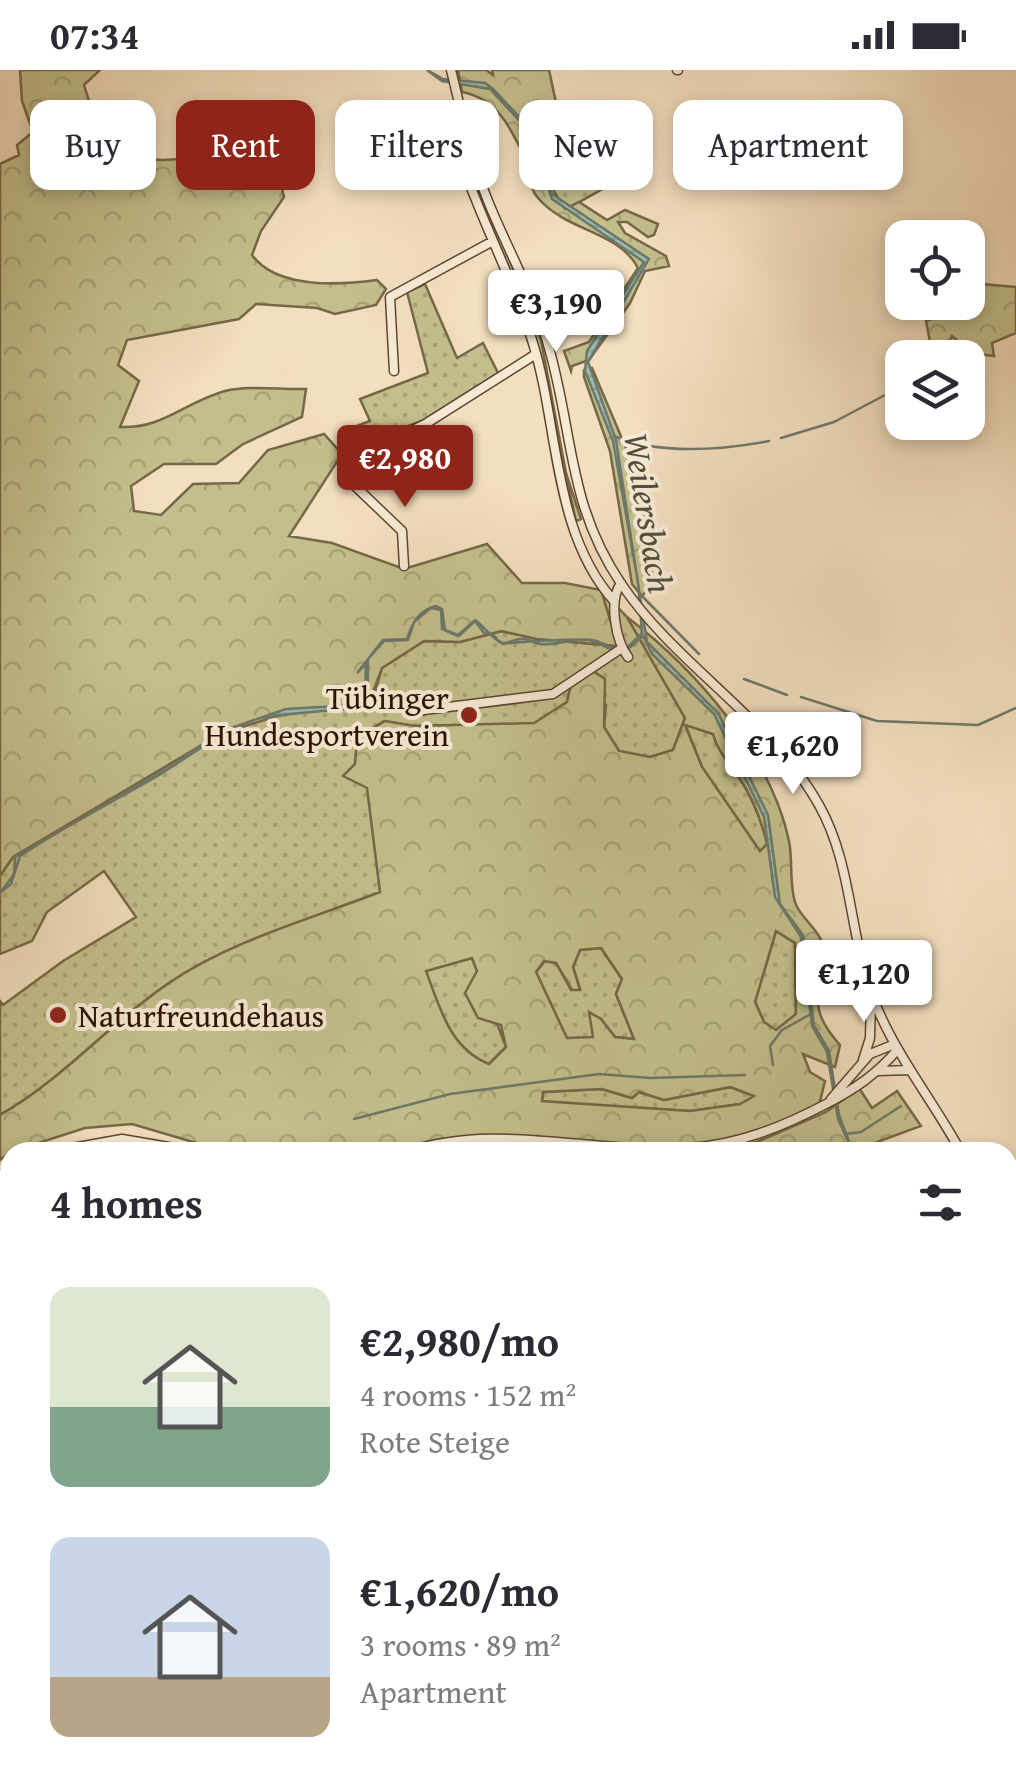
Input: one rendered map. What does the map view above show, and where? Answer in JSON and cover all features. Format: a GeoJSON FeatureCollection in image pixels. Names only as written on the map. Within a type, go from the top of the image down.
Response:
{"type":"FeatureCollection","features":[{"type":"Feature","properties":{"kind":"street"},"geometry":{"type":"LineString","coordinates":[[451,71],[458,100]]}},
{"type":"Feature","properties":{"kind":"street"},"geometry":{"type":"LineString","coordinates":[[473,190],[536,354],[564,491],[604,588],[614,601],[622,648],[628,656]]}},
{"type":"Feature","properties":{"kind":"street"},"geometry":{"type":"LineString","coordinates":[[484,190],[546,338],[580,500],[622,586],[660,632],[770,739],[818,803],[845,870],[871,990],[871,1024],[863,1060],[851,1080],[824,1105]]}},
{"type":"Feature","properties":{"kind":"street"},"geometry":{"type":"LineString","coordinates":[[394,371],[390,297],[493,241]]}},
{"type":"Feature","properties":{"kind":"street"},"geometry":{"type":"LineString","coordinates":[[404,566],[402,532],[355,486],[369,451],[427,423],[536,354]]}},
{"type":"Feature","properties":{"kind":"street"},"geometry":{"type":"LineString","coordinates":[[614,601],[622,586]]}},
{"type":"Feature","properties":{"kind":"street"},"geometry":{"type":"LineString","coordinates":[[416,712],[553,694],[622,648]]}},
{"type":"Feature","properties":{"kind":"street"},"geometry":{"type":"LineString","coordinates":[[871,990],[897,1046],[955,1142]]}},
{"type":"Feature","properties":{"kind":"street"},"geometry":{"type":"LineString","coordinates":[[863,1060],[879,1048],[897,1046]]}},
{"type":"Feature","properties":{"kind":"street"},"geometry":{"type":"LineString","coordinates":[[721,1142],[768,1132],[824,1105],[879,1071],[897,1046]]}},
{"type":"Feature","properties":{"kind":"street"},"geometry":{"type":"LineString","coordinates":[[879,1071],[911,1071]]}},
{"type":"Feature","properties":{"kind":"street"},"geometry":{"type":"LineString","coordinates":[[446,1142],[502,1137],[562,1142]]}},
{"type":"Feature","properties":{"kind":"street"},"geometry":{"type":"LineString","coordinates":[[101,1142],[122,1138],[144,1142]]}},
{"type":"Feature","properties":{"kind":"green space"},"geometry":{"type":"Polygon","coordinates":[[[20,70],[100,70],[84,85],[89,100],[30,100],[30,124],[22,101],[20,70]]]}},
{"type":"Feature","properties":{"kind":"green space"},"geometry":{"type":"Polygon","coordinates":[[[458,70],[486,70],[493,75],[492,70],[549,70],[555,100],[519,100],[519,146],[499,114],[499,100],[482,100],[462,92],[458,70]]]}},
{"type":"Feature","properties":{"kind":"green space"},"geometry":{"type":"Polygon","coordinates":[[[30,134],[30,190],[156,190],[156,160],[176,159],[176,190],[282,190],[284,197],[261,231],[252,255],[263,266],[292,279],[328,283],[377,280],[386,289],[376,305],[335,314],[317,308],[256,304],[239,319],[127,340],[118,365],[139,381],[120,427],[149,424],[225,391],[306,389],[302,417],[243,444],[216,464],[164,464],[131,486],[134,511],[161,515],[193,484],[239,483],[268,450],[324,434],[342,454],[289,536],[332,543],[404,569],[487,544],[522,583],[565,583],[601,590],[618,646],[537,639],[501,631],[460,642],[424,641],[382,668],[367,708],[291,712],[222,733],[13,857],[0,876],[0,164],[19,155],[17,145],[30,134]]]}},
{"type":"Feature","properties":{"kind":"green space"},"geometry":{"type":"Polygon","coordinates":[[[475,190],[482,190],[541,340],[566,473],[581,519],[576,521],[541,365],[475,190]]]}},
{"type":"Feature","properties":{"kind":"green space"},"geometry":{"type":"Polygon","coordinates":[[[533,190],[553,190],[565,209],[579,202],[607,220],[625,210],[658,224],[654,235],[648,237],[627,222],[618,222],[625,233],[666,256],[669,266],[645,271],[630,303],[589,360],[572,366],[571,371],[564,351],[589,342],[638,268],[618,246],[563,218],[533,190]]]}},
{"type":"Feature","properties":{"kind":"green space"},"geometry":{"type":"Polygon","coordinates":[[[552,190],[601,190],[565,210],[552,190]]]}},
{"type":"Feature","properties":{"kind":"green space"},"geometry":{"type":"Polygon","coordinates":[[[425,284],[457,358],[483,343],[498,373],[422,421],[354,446],[347,441],[346,430],[370,421],[360,399],[428,373],[407,292],[425,284]]]}},
{"type":"Feature","properties":{"kind":"green space"},"geometry":{"type":"Polygon","coordinates":[[[985,284],[1016,287],[1016,333],[992,343],[994,356],[985,355],[985,340],[956,340],[952,336],[950,340],[930,340],[926,321],[985,320],[985,284]]]}},
{"type":"Feature","properties":{"kind":"green space"},"geometry":{"type":"Polygon","coordinates":[[[592,368],[637,474],[648,526],[653,583],[642,596],[632,584],[610,451],[584,377],[584,370],[592,368]]]}},
{"type":"Feature","properties":{"kind":"green space"},"geometry":{"type":"Polygon","coordinates":[[[601,590],[627,617],[685,718],[673,750],[650,757],[619,751],[604,727],[606,705],[571,685],[567,702],[534,724],[415,726],[384,721],[357,738],[370,798],[380,892],[272,932],[193,968],[147,999],[45,1085],[0,1115],[0,1001],[3,1005],[63,961],[136,917],[104,871],[47,912],[32,941],[0,954],[0,876],[12,857],[222,733],[258,720],[374,696],[382,668],[424,641],[460,642],[501,631],[537,639],[617,646],[601,590]]]}},
{"type":"Feature","properties":{"kind":"green space"},"geometry":{"type":"Polygon","coordinates":[[[627,617],[678,662],[727,716],[766,777],[780,809],[789,841],[795,902],[821,940],[825,955],[818,1001],[820,1013],[840,1045],[835,1067],[803,1054],[810,1072],[825,1081],[818,1109],[780,1127],[713,1142],[586,1142],[502,1137],[470,1142],[193,1142],[132,1124],[85,1128],[41,1142],[0,1142],[0,1115],[45,1085],[169,983],[244,943],[380,892],[367,788],[343,776],[355,764],[357,738],[385,721],[415,726],[534,723],[567,702],[571,685],[593,671],[605,679],[604,727],[619,751],[650,757],[673,750],[685,718],[627,617]],[[685,725],[702,767],[760,851],[767,844],[743,784],[713,734],[685,725]],[[776,931],[755,1002],[764,1022],[776,1030],[796,1014],[795,943],[776,931]],[[601,948],[580,950],[573,967],[580,990],[572,990],[556,963],[544,961],[536,972],[567,1038],[593,1037],[589,1012],[601,1019],[615,1037],[634,1039],[616,994],[622,979],[601,948]],[[472,958],[426,971],[456,1038],[489,1064],[506,1047],[501,1025],[478,1018],[465,993],[477,971],[472,958]],[[730,1087],[664,1100],[639,1092],[632,1098],[602,1089],[543,1092],[542,1101],[690,1111],[740,1104],[754,1096],[730,1087]]]}},
{"type":"Feature","properties":{"kind":"green space"},"geometry":{"type":"Polygon","coordinates":[[[685,724],[713,734],[743,784],[768,844],[760,852],[702,767],[685,724]]]}},
{"type":"Feature","properties":{"kind":"green space"},"geometry":{"type":"Polygon","coordinates":[[[776,931],[795,943],[796,1014],[776,1031],[764,1022],[755,1002],[776,931]]]}},
{"type":"Feature","properties":{"kind":"green space"},"geometry":{"type":"Polygon","coordinates":[[[601,948],[622,979],[616,994],[634,1039],[615,1037],[601,1019],[594,1037],[567,1039],[536,972],[545,961],[556,963],[571,990],[580,989],[573,967],[580,950],[601,948]]]}},
{"type":"Feature","properties":{"kind":"green space"},"geometry":{"type":"Polygon","coordinates":[[[472,958],[506,1047],[489,1064],[456,1038],[425,971],[472,958]]]}},
{"type":"Feature","properties":{"kind":"green space"},"geometry":{"type":"Polygon","coordinates":[[[731,1087],[755,1096],[741,1104],[690,1111],[542,1102],[543,1092],[602,1089],[632,1098],[639,1092],[664,1100],[731,1087]]]}},
{"type":"Feature","properties":{"kind":"green space"},"geometry":{"type":"Polygon","coordinates":[[[859,1088],[872,1108],[897,1091],[921,1126],[877,1142],[757,1142],[826,1112],[859,1088]]]}},
{"type":"Feature","properties":{"kind":"water"},"geometry":{"type":"Polygon","coordinates":[[[427,70],[443,79],[485,83],[519,120],[490,89],[442,81],[427,70]]]}},
{"type":"Feature","properties":{"kind":"water"},"geometry":{"type":"Polygon","coordinates":[[[549,190],[649,259],[588,362],[616,440],[636,573],[613,441],[585,371],[587,351],[644,262],[552,199],[549,190]]]}},
{"type":"Feature","properties":{"kind":"water"},"geometry":{"type":"Polygon","coordinates":[[[638,585],[647,642],[718,713],[768,815],[780,904],[803,935],[814,1025],[829,1051],[839,1115],[849,1142],[838,1119],[827,1052],[812,1026],[801,937],[775,897],[764,817],[714,714],[652,654],[643,636],[624,651],[642,633],[638,585]]]}},
{"type":"Feature","properties":{"kind":"water"},"geometry":{"type":"Polygon","coordinates":[[[436,606],[442,609],[445,630],[458,635],[475,620],[489,634],[475,621],[458,636],[442,629],[441,610],[431,608],[415,621],[425,611],[430,608],[436,606]]]}},
{"type":"Feature","properties":{"kind":"water"},"geometry":{"type":"Polygon","coordinates":[[[489,634],[504,643],[533,641],[503,644],[489,634]]]}},
{"type":"Feature","properties":{"kind":"water"},"geometry":{"type":"Polygon","coordinates":[[[576,640],[546,644],[533,641],[576,640]]]}},
{"type":"Feature","properties":{"kind":"water"},"geometry":{"type":"Polygon","coordinates":[[[368,659],[367,689],[360,704],[343,709],[254,720],[91,813],[175,764],[219,732],[286,709],[355,705],[365,693],[366,664],[357,673],[368,659]]]}},
{"type":"Feature","properties":{"kind":"water"},"geometry":{"type":"Polygon","coordinates":[[[57,833],[20,856],[11,884],[0,893],[14,874],[15,857],[57,833]]]}},
{"type":"Feature","properties":{"kind":"waterway"},"geometry":{"type":"LineString","coordinates":[[781,438],[834,422],[885,395]]}},
{"type":"Feature","properties":{"kind":"waterway","name":"Weilersbach"},"geometry":{"type":"LineString","coordinates":[[614,436],[650,446],[690,449],[769,441]]}},
{"type":"Feature","properties":{"kind":"waterway","name":"Weilersbach"},"geometry":{"type":"LineString","coordinates":[[640,594],[699,654]]}},
{"type":"Feature","properties":{"kind":"waterway"},"geometry":{"type":"LineString","coordinates":[[744,679],[787,695]]}},
{"type":"Feature","properties":{"kind":"waterway"},"geometry":{"type":"LineString","coordinates":[[801,697],[877,721],[978,725],[1016,708]]}},
{"type":"Feature","properties":{"kind":"waterway"},"geometry":{"type":"LineString","coordinates":[[773,1065],[770,1046],[782,1030],[811,1014]]}},
{"type":"Feature","properties":{"kind":"waterway"},"geometry":{"type":"LineString","coordinates":[[354,1119],[450,1094],[599,1074],[650,1078],[745,1075]]}},
{"type":"Feature","properties":{"kind":"waterway"},"geometry":{"type":"LineString","coordinates":[[845,1134],[861,1132],[901,1106]]}},
{"type":"Feature","properties":{"kind":"place","name":"Tübinger Hundesportverein"},"geometry":{"type":"Point","coordinates":[469,715]}},
{"type":"Feature","properties":{"kind":"place","name":"Naturfreundehaus"},"geometry":{"type":"Point","coordinates":[58,1015]}}]}
